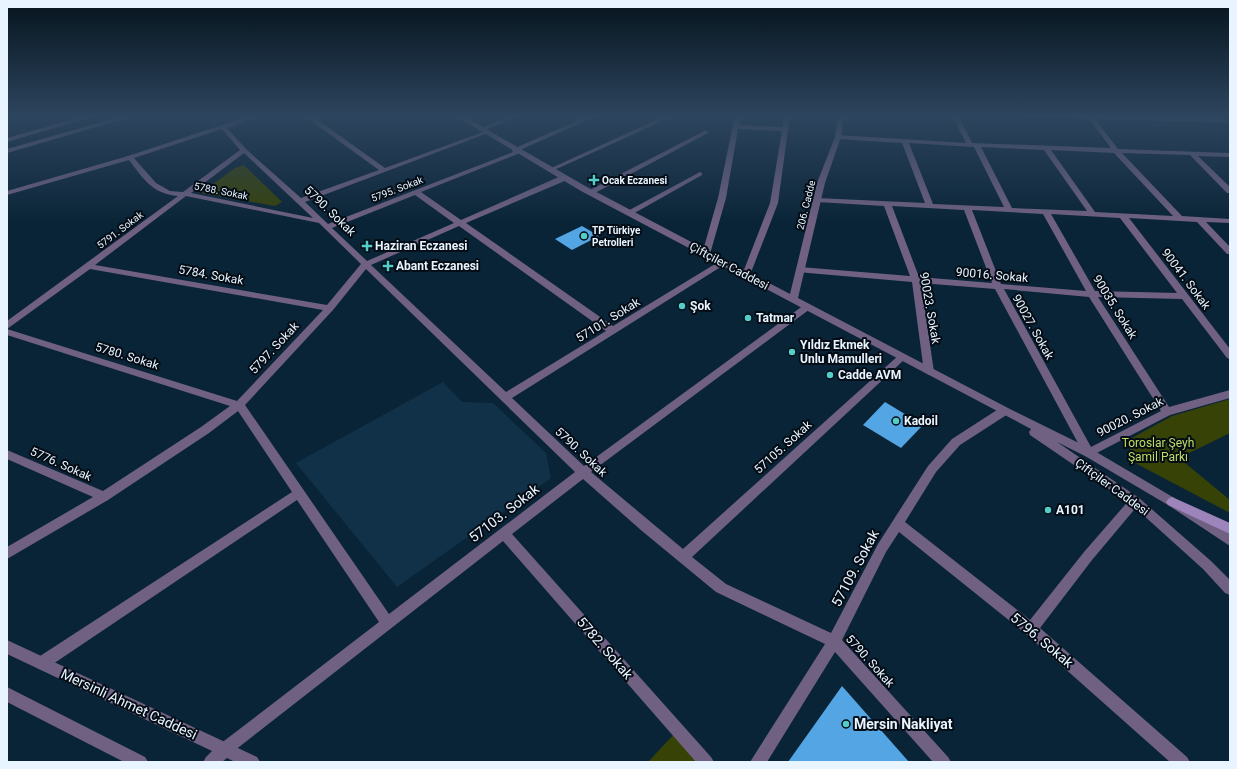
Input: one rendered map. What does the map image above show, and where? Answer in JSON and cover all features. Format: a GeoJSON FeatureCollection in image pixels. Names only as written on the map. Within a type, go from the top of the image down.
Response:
{"type":"FeatureCollection","features":[{"type":"Feature","properties":{"kind":"main road"},"geometry":{"type":"LineString","coordinates":[[1172,502],[1230,529]]}},
{"type":"Feature","properties":{"kind":"street"},"geometry":{"type":"LineString","coordinates":[[7,193],[149,151]]}},
{"type":"Feature","properties":{"kind":"street","name":"5791. Sokak"},"geometry":{"type":"LineString","coordinates":[[7,326],[243,151]]}},
{"type":"Feature","properties":{"kind":"street","name":"5790. Sokak"},"geometry":{"type":"LineString","coordinates":[[245,151],[301,201],[583,472],[683,557],[721,588],[834,640],[943,762]]}},
{"type":"Feature","properties":{"kind":"street"},"geometry":{"type":"LineString","coordinates":[[357,151],[384,170]]}},
{"type":"Feature","properties":{"kind":"street"},"geometry":{"type":"LineString","coordinates":[[301,201],[433,151]]}},
{"type":"Feature","properties":{"kind":"street","name":"Çiftçiler Caddesi"},"geometry":{"type":"LineString","coordinates":[[517,151],[628,213],[929,372],[1004,411],[1089,452],[1172,502],[1230,541]]}},
{"type":"Feature","properties":{"kind":"street","name":"5795. Sokak"},"geometry":{"type":"LineString","coordinates":[[325,224],[416,192],[517,151]]}},
{"type":"Feature","properties":{"kind":"street"},"geometry":{"type":"LineString","coordinates":[[550,170],[593,151]]}},
{"type":"Feature","properties":{"kind":"street"},"geometry":{"type":"LineString","coordinates":[[590,192],[669,151]]}},
{"type":"Feature","properties":{"kind":"street"},"geometry":{"type":"LineString","coordinates":[[706,254],[722,198],[731,151]]}},
{"type":"Feature","properties":{"kind":"street"},"geometry":{"type":"LineString","coordinates":[[746,275],[774,203],[782,151]]}},
{"type":"Feature","properties":{"kind":"street","name":"206. Cadde"},"geometry":{"type":"LineString","coordinates":[[793,300],[821,183],[833,151]]}},
{"type":"Feature","properties":{"kind":"street"},"geometry":{"type":"LineString","coordinates":[[909,151],[930,206]]}},
{"type":"Feature","properties":{"kind":"street"},"geometry":{"type":"LineString","coordinates":[[976,151],[1009,210]]}},
{"type":"Feature","properties":{"kind":"street"},"geometry":{"type":"LineString","coordinates":[[1048,151],[1094,214]]}},
{"type":"Feature","properties":{"kind":"street"},"geometry":{"type":"LineString","coordinates":[[1097,151],[1230,154]]}},
{"type":"Feature","properties":{"kind":"street"},"geometry":{"type":"LineString","coordinates":[[1117,152],[1180,219]]}},
{"type":"Feature","properties":{"kind":"street"},"geometry":{"type":"LineString","coordinates":[[1191,153],[1230,192]]}},
{"type":"Feature","properties":{"kind":"street","name":"5788. Sokak"},"geometry":{"type":"LineString","coordinates":[[130,157],[153,185],[168,193],[185,194],[325,224]]}},
{"type":"Feature","properties":{"kind":"street"},"geometry":{"type":"LineString","coordinates":[[628,213],[700,174]]}},
{"type":"Feature","properties":{"kind":"street","name":"5797. Sokak"},"geometry":{"type":"LineString","coordinates":[[7,553],[104,497],[205,430],[239,405],[330,308],[366,264],[564,178]]}},
{"type":"Feature","properties":{"kind":"street"},"geometry":{"type":"LineString","coordinates":[[416,192],[614,331]]}},
{"type":"Feature","properties":{"kind":"street"},"geometry":{"type":"LineString","coordinates":[[817,200],[1230,221]]}},
{"type":"Feature","properties":{"kind":"street","name":"90023. Sokak"},"geometry":{"type":"LineString","coordinates":[[887,204],[916,280],[929,372]]}},
{"type":"Feature","properties":{"kind":"street","name":"90027. Sokak"},"geometry":{"type":"LineString","coordinates":[[967,208],[998,287],[1089,452]]}},
{"type":"Feature","properties":{"kind":"street","name":"90035. Sokak"},"geometry":{"type":"LineString","coordinates":[[1046,212],[1092,294],[1167,412]]}},
{"type":"Feature","properties":{"kind":"street","name":"90041. Sokak"},"geometry":{"type":"LineString","coordinates":[[1123,216],[1230,356]]}},
{"type":"Feature","properties":{"kind":"street"},"geometry":{"type":"LineString","coordinates":[[1200,220],[1230,252]]}},
{"type":"Feature","properties":{"kind":"street","name":"57101. Sokak"},"geometry":{"type":"LineString","coordinates":[[505,397],[723,263]]}},
{"type":"Feature","properties":{"kind":"street","name":"5784. Sokak"},"geometry":{"type":"LineString","coordinates":[[88,266],[330,308]]}},
{"type":"Feature","properties":{"kind":"street","name":"90016. Sokak"},"geometry":{"type":"LineString","coordinates":[[800,270],[1092,294],[1183,296]]}},
{"type":"Feature","properties":{"kind":"street","name":"57103. Sokak"},"geometry":{"type":"LineString","coordinates":[[211,762],[225,749],[583,472],[808,307]]}},
{"type":"Feature","properties":{"kind":"street","name":"5780. Sokak"},"geometry":{"type":"LineString","coordinates":[[7,332],[239,405]]}},
{"type":"Feature","properties":{"kind":"street","name":"57105. Sokak"},"geometry":{"type":"LineString","coordinates":[[683,557],[902,357]]}},
{"type":"Feature","properties":{"kind":"street","name":"90020. Sokak"},"geometry":{"type":"LineString","coordinates":[[1089,452],[1167,412],[1230,394]]}},
{"type":"Feature","properties":{"kind":"street"},"geometry":{"type":"LineString","coordinates":[[239,405],[387,623]]}},
{"type":"Feature","properties":{"kind":"street","name":"Çiftçiler Caddesi"},"geometry":{"type":"LineString","coordinates":[[1004,411],[1135,501],[1207,565],[1230,589]]}},
{"type":"Feature","properties":{"kind":"street","name":"57109. Sokak"},"geometry":{"type":"LineString","coordinates":[[758,762],[834,640],[882,548],[932,469],[956,442],[1004,411]]}},
{"type":"Feature","properties":{"kind":"street","name":"5776. Sokak"},"geometry":{"type":"LineString","coordinates":[[7,454],[104,497]]}},
{"type":"Feature","properties":{"kind":"street"},"geometry":{"type":"LineString","coordinates":[[42,663],[298,493]]}},
{"type":"Feature","properties":{"kind":"street"},"geometry":{"type":"LineString","coordinates":[[1031,629],[1088,556],[1135,501]]}},
{"type":"Feature","properties":{"kind":"street","name":"5796. Sokak"},"geometry":{"type":"LineString","coordinates":[[897,523],[1031,629],[1182,762]]}},
{"type":"Feature","properties":{"kind":"street","name":"5782. Sokak"},"geometry":{"type":"LineString","coordinates":[[504,533],[706,762]]}},
{"type":"Feature","properties":{"kind":"street","name":"Mersinli Ahmet Caddesi"},"geometry":{"type":"LineString","coordinates":[[7,647],[252,762]]}},
{"type":"Feature","properties":{"kind":"street"},"geometry":{"type":"LineString","coordinates":[[7,694],[140,762]]}},
{"type":"Feature","properties":{"kind":"shaded area"},"geometry":{"type":"Polygon","coordinates":[[[443,382],[462,402],[493,403],[546,453],[551,478],[397,587],[296,463],[443,382]]]}},
{"type":"Feature","properties":{"kind":"green space"},"geometry":{"type":"Polygon","coordinates":[[[244,165],[282,202],[275,206],[201,193],[235,168],[244,165]]]}},
{"type":"Feature","properties":{"kind":"green space","name":"Toroslar Şeyh Şamil Parkı"},"geometry":{"type":"Polygon","coordinates":[[[1230,399],[1230,433],[1179,458],[1230,500],[1230,513],[1137,464],[1130,456],[1130,439],[1172,416],[1230,399]]]}},
{"type":"Feature","properties":{"kind":"green space"},"geometry":{"type":"Polygon","coordinates":[[[676,732],[703,762],[648,762],[676,732]]]}},
{"type":"Feature","properties":{"kind":"building"},"geometry":{"type":"Polygon","coordinates":[[[582,226],[599,236],[572,250],[555,239],[582,226]]]}},
{"type":"Feature","properties":{"kind":"building"},"geometry":{"type":"Polygon","coordinates":[[[885,402],[923,425],[901,448],[863,425],[885,402]]]}},
{"type":"Feature","properties":{"kind":"building","name":"Mersin Nakliyat"},"geometry":{"type":"Polygon","coordinates":[[[842,686],[909,762],[788,762],[842,686]]]}},
{"type":"Feature","properties":{"kind":"place","name":"Ocak Eczanesi"},"geometry":{"type":"Point","coordinates":[594,180]}},
{"type":"Feature","properties":{"kind":"place","name":"TP Türkiye Petrolleri"},"geometry":{"type":"Point","coordinates":[584,236]}},
{"type":"Feature","properties":{"kind":"place","name":"Haziran Eczanesi"},"geometry":{"type":"Point","coordinates":[367,246]}},
{"type":"Feature","properties":{"kind":"place","name":"Abant Eczanesi"},"geometry":{"type":"Point","coordinates":[388,266]}},
{"type":"Feature","properties":{"kind":"place","name":"Şok"},"geometry":{"type":"Point","coordinates":[682,306]}},
{"type":"Feature","properties":{"kind":"place","name":"Tatmar"},"geometry":{"type":"Point","coordinates":[748,318]}},
{"type":"Feature","properties":{"kind":"place","name":"Yıldız Ekmek Unlu Mamulleri"},"geometry":{"type":"Point","coordinates":[792,352]}},
{"type":"Feature","properties":{"kind":"place","name":"Cadde AVM"},"geometry":{"type":"Point","coordinates":[830,375]}},
{"type":"Feature","properties":{"kind":"place","name":"Kadoil"},"geometry":{"type":"Point","coordinates":[896,421]}},
{"type":"Feature","properties":{"kind":"place","name":"A101"},"geometry":{"type":"Point","coordinates":[1048,510]}},
{"type":"Feature","properties":{"kind":"place","name":"Mersin Nakliyat"},"geometry":{"type":"Point","coordinates":[846,724]}}]}
